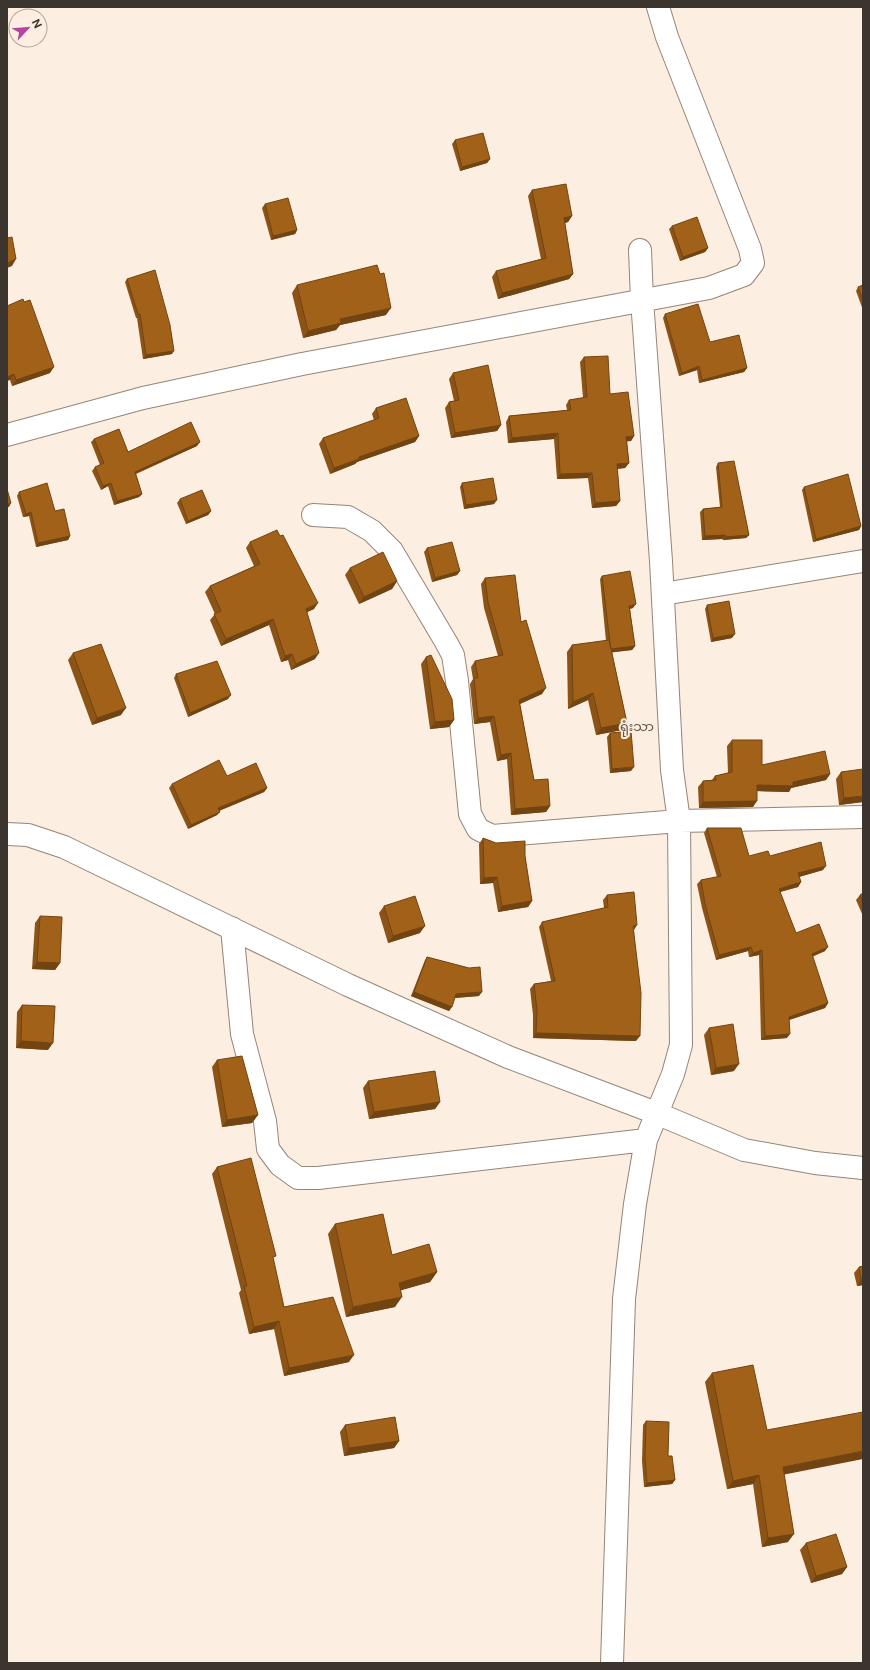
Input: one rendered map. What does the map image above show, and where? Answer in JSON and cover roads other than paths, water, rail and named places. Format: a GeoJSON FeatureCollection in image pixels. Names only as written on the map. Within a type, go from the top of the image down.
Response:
{"type":"FeatureCollection","features":[{"type":"Feature","properties":{"kind":"street"},"geometry":{"type":"LineString","coordinates":[[7,435],[143,398],[295,366],[709,288],[744,275],[753,263],[750,249],[667,37],[658,7]]}},
{"type":"Feature","properties":{"kind":"street"},"geometry":{"type":"LineString","coordinates":[[612,1663],[624,1299],[635,1204],[646,1140],[673,1074],[681,1045],[679,821],[672,770],[663,594],[642,300],[640,250]]}},
{"type":"Feature","properties":{"kind":"street"},"geometry":{"type":"LineString","coordinates":[[313,516],[348,517],[372,531],[392,551],[453,655],[458,682],[470,814],[478,829],[492,836],[679,821],[863,817]]}},
{"type":"Feature","properties":{"kind":"street"},"geometry":{"type":"LineString","coordinates":[[663,594],[863,561]]}},
{"type":"Feature","properties":{"kind":"street"},"geometry":{"type":"LineString","coordinates":[[7,834],[28,835],[64,847],[348,985],[508,1057],[656,1113],[744,1150],[815,1163],[863,1168]]}},
{"type":"Feature","properties":{"kind":"street"},"geometry":{"type":"LineString","coordinates":[[232,928],[242,1034],[266,1121],[268,1149],[280,1165],[298,1178],[318,1178],[646,1140]]}},
{"type":"Feature","properties":{"kind":"district","name":"ရုံးသာ"},"geometry":{"type":"Point","coordinates":[637,726]}}]}
